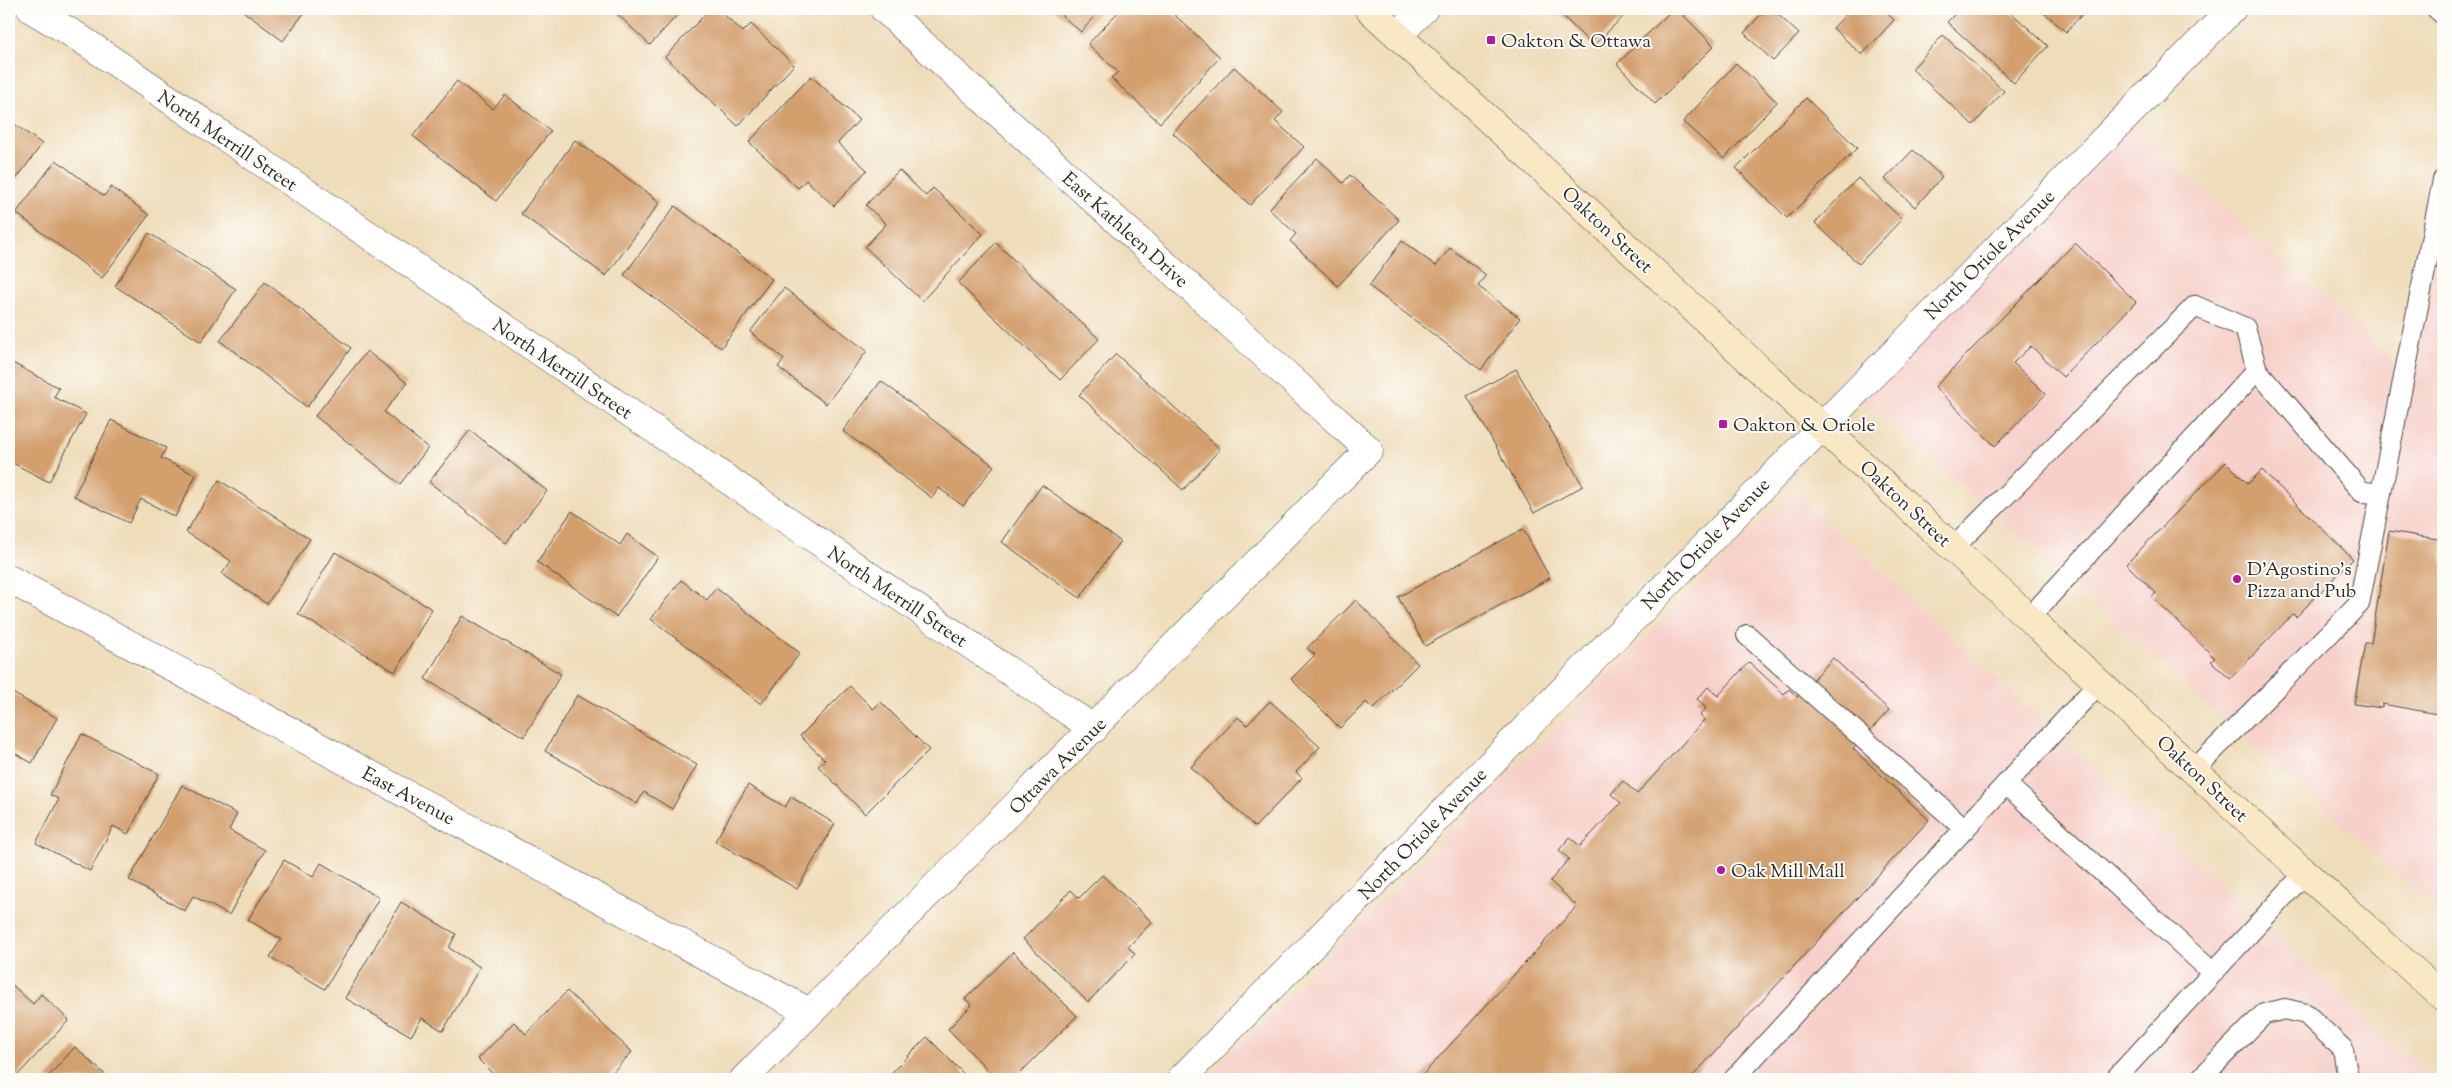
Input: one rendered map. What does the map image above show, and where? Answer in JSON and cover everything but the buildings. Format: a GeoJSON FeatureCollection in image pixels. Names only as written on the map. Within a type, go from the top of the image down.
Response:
{"type":"FeatureCollection","features":[{"type":"Feature","properties":{"kind":"main road","name":"Oakton Street"},"geometry":{"type":"LineString","coordinates":[[1369,9],[2305,873],[2443,997]]}},
{"type":"Feature","properties":{"kind":"street","name":"North Merrill Street"},"geometry":{"type":"LineString","coordinates":[[31,9],[86,43],[1094,729]]}},
{"type":"Feature","properties":{"kind":"street","name":"East Kathleen Drive"},"geometry":{"type":"LineString","coordinates":[[884,9],[1369,450]]}},
{"type":"Feature","properties":{"kind":"street"},"geometry":{"type":"LineString","coordinates":[[1398,35],[1424,9]]}},
{"type":"Feature","properties":{"kind":"street","name":"North Oriole Avenue"},"geometry":{"type":"LineString","coordinates":[[1181,1079],[1821,425],[2232,9]]}},
{"type":"Feature","properties":{"kind":"street","name":"Ottawa Avenue"},"geometry":{"type":"LineString","coordinates":[[744,1079],[1094,729],[1369,450]]}},
{"type":"Feature","properties":{"kind":"street","name":"East Avenue"},"geometry":{"type":"LineString","coordinates":[[9,579],[810,1012]]}},
{"type":"Feature","properties":{"kind":"lane"},"geometry":{"type":"LineString","coordinates":[[2437,9],[2443,14]]}},
{"type":"Feature","properties":{"kind":"lane"},"geometry":{"type":"LineString","coordinates":[[2194,770],[2358,604],[2443,180]]}},
{"type":"Feature","properties":{"kind":"lane"},"geometry":{"type":"LineString","coordinates":[[1954,547],[2195,306],[2245,328],[2257,370],[2362,492],[2380,493]]}},
{"type":"Feature","properties":{"kind":"lane"},"geometry":{"type":"LineString","coordinates":[[2030,618],[2257,370]]}},
{"type":"Feature","properties":{"kind":"lane"},"geometry":{"type":"LineString","coordinates":[[1748,635],[1965,829]]}},
{"type":"Feature","properties":{"kind":"lane"},"geometry":{"type":"LineString","coordinates":[[1734,1079],[2100,682]]}},
{"type":"Feature","properties":{"kind":"lane"},"geometry":{"type":"LineString","coordinates":[[2006,784],[2213,973]]}},
{"type":"Feature","properties":{"kind":"lane"},"geometry":{"type":"LineString","coordinates":[[2119,1079],[2117,1077],[2305,873]]}},
{"type":"Feature","properties":{"kind":"lane"},"geometry":{"type":"LineString","coordinates":[[2200,1079],[2264,1014],[2286,1009],[2306,1014],[2343,1049],[2347,1072],[2345,1079]]}},
{"type":"Feature","properties":{"kind":"shaded area"},"geometry":{"type":"Polygon","coordinates":[[[2126,122],[2400,365],[2443,128],[2443,914],[1859,395],[2126,122]]]}},
{"type":"Feature","properties":{"kind":"shaded area","name":"Oak Mill Mall"},"geometry":{"type":"Polygon","coordinates":[[[1792,491],[2432,1079],[1206,1079],[1792,491]]]}},
{"type":"Feature","properties":{"kind":"place","name":"Oakton & Ottawa"},"geometry":{"type":"Point","coordinates":[1491,40]}},
{"type":"Feature","properties":{"kind":"place","name":"Oakton & Oriole"},"geometry":{"type":"Point","coordinates":[1723,424]}},
{"type":"Feature","properties":{"kind":"place","name":"D’Agostino’s Pizza and Pub"},"geometry":{"type":"Point","coordinates":[2237,579]}},
{"type":"Feature","properties":{"kind":"place","name":"Oak Mill Mall"},"geometry":{"type":"Point","coordinates":[1721,870]}}]}
